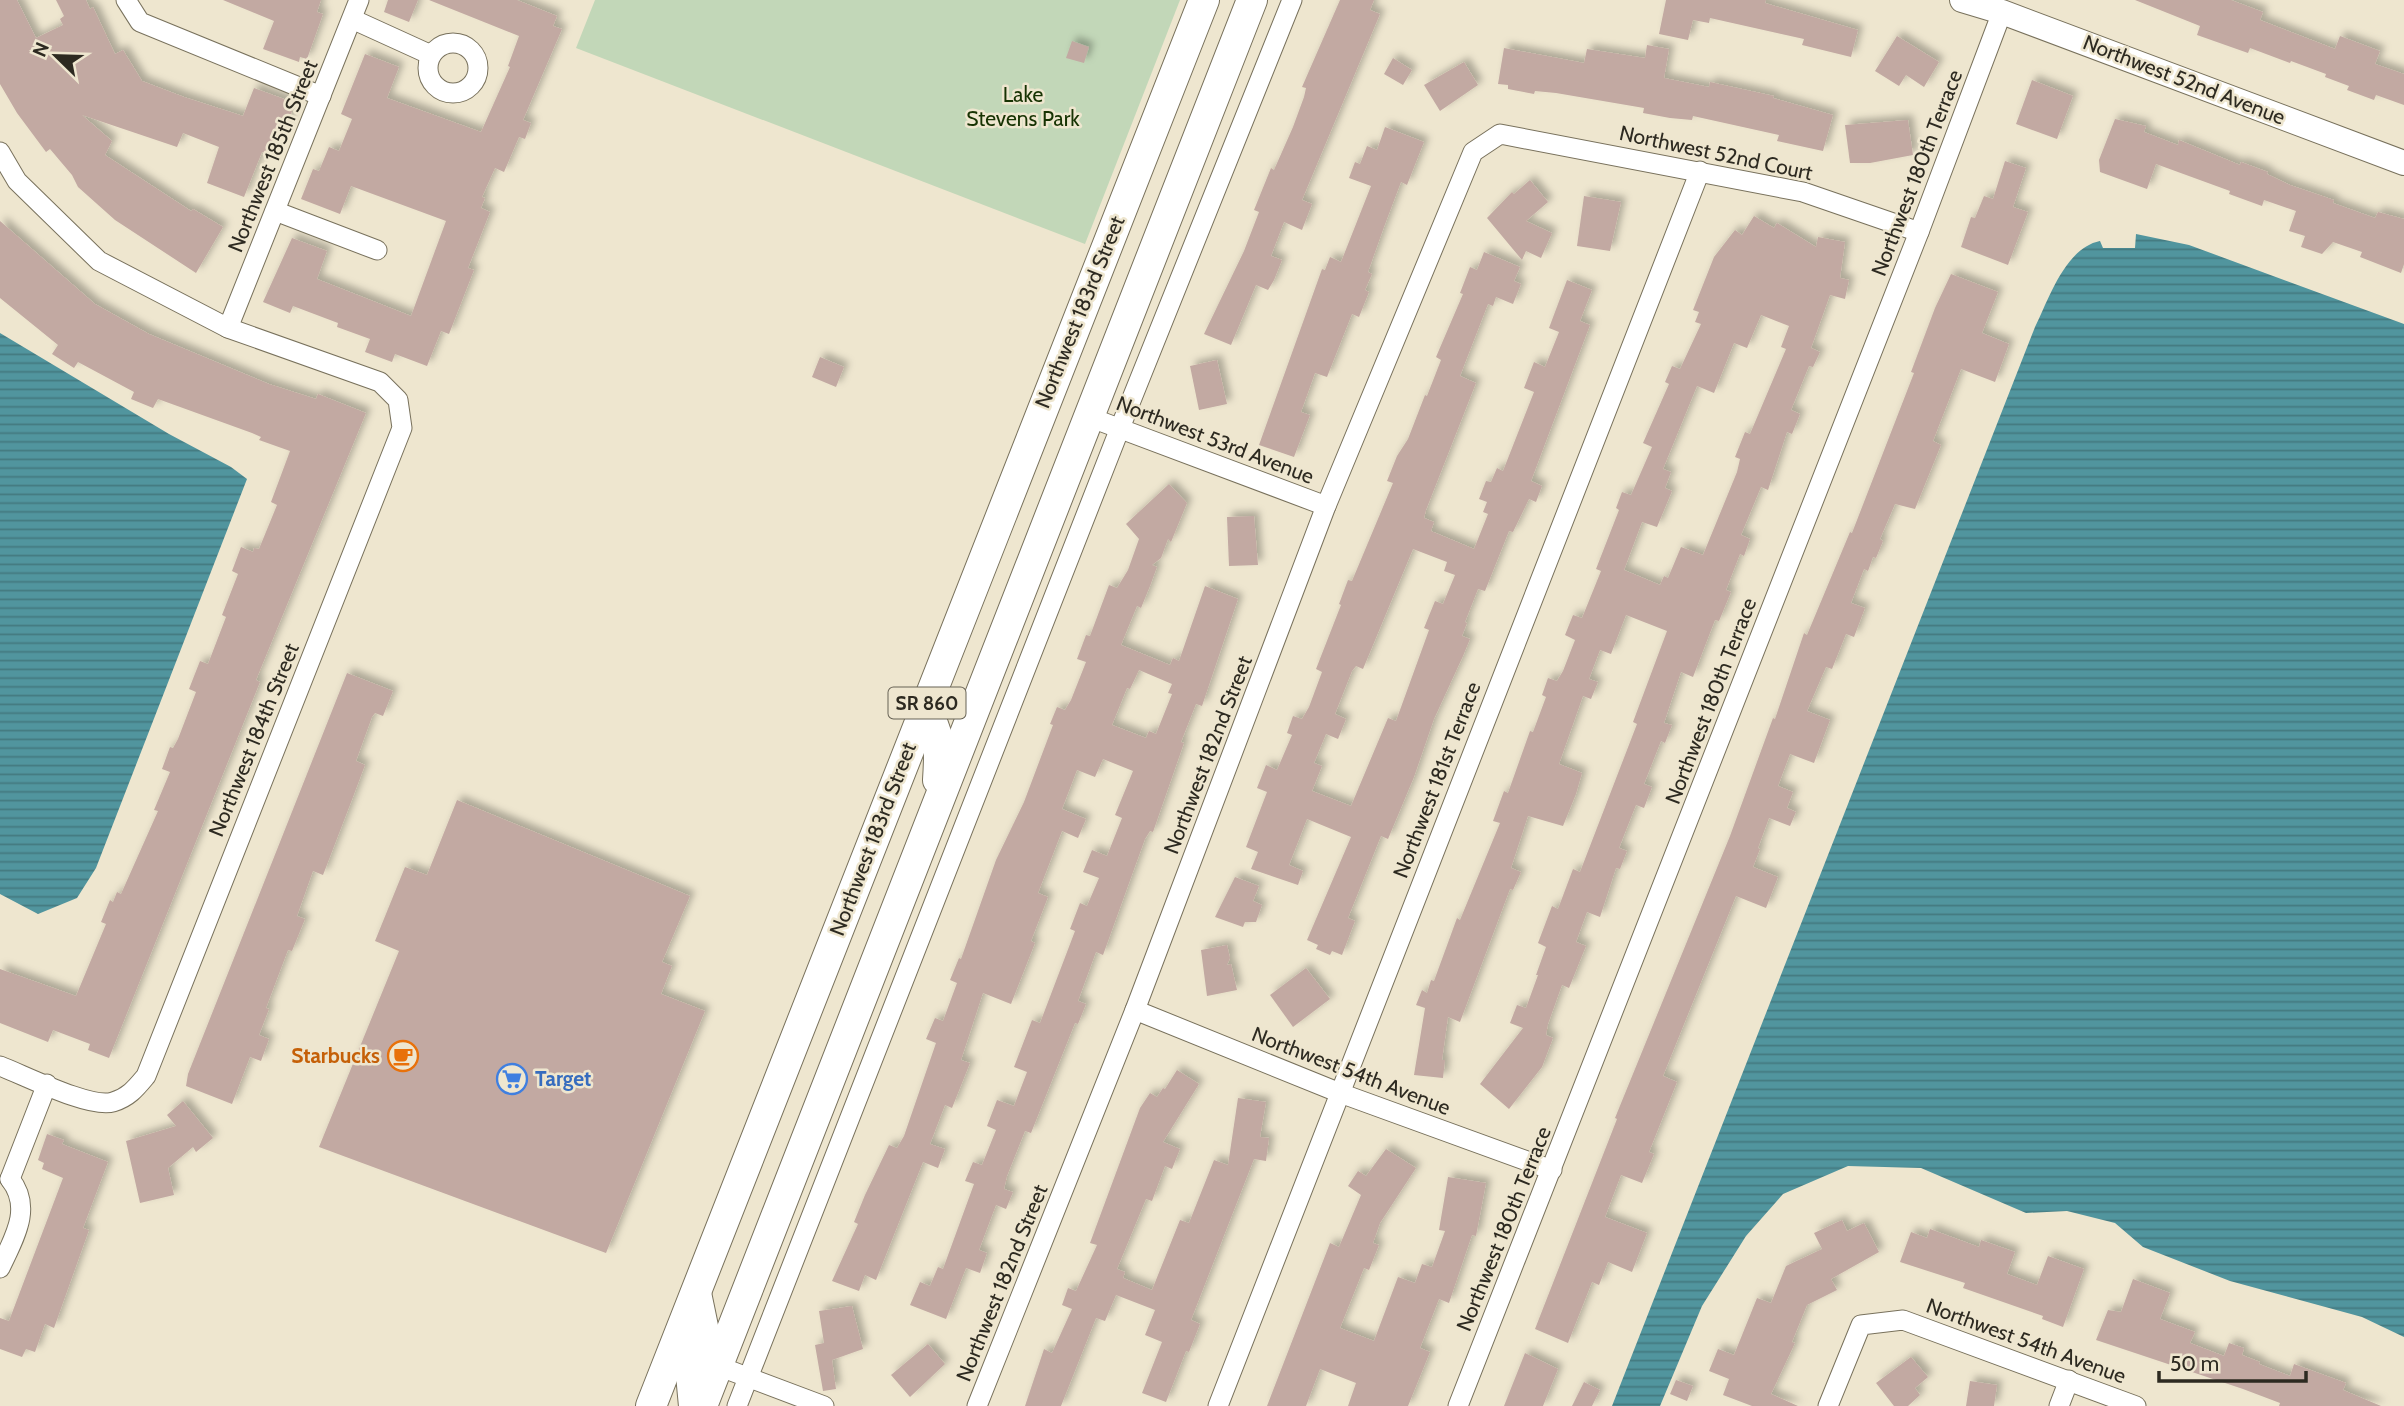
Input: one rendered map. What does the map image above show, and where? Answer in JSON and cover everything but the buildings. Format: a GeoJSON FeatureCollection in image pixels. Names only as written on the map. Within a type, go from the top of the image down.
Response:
{"type":"FeatureCollection","features":[{"type":"Feature","properties":{"kind":"main road","name":"Northwest 183rd Street"},"geometry":{"type":"LineString","coordinates":[[651,1406],[1204,0]]}},
{"type":"Feature","properties":{"kind":"main road","name":"SR 860"},"geometry":{"type":"LineString","coordinates":[[702,1406],[1252,0]]}},
{"type":"Feature","properties":{"kind":"main road"},"geometry":{"type":"LineString","coordinates":[[924,709],[936,725],[941,743],[936,808]]}},
{"type":"Feature","properties":{"kind":"main road"},"geometry":{"type":"LineString","coordinates":[[696,1292],[707,1346],[718,1366]]}},
{"type":"Feature","properties":{"kind":"main road"},"geometry":{"type":"LineString","coordinates":[[681,1333],[689,1353],[694,1406]]}},
{"type":"Feature","properties":{"kind":"street"},"geometry":{"type":"LineString","coordinates":[[127,0],[140,22],[321,96]]}},
{"type":"Feature","properties":{"kind":"street","name":"Northwest 185th Street"},"geometry":{"type":"LineString","coordinates":[[228,328],[359,0]]}},
{"type":"Feature","properties":{"kind":"street"},"geometry":{"type":"LineString","coordinates":[[737,1406],[1120,428],[1292,0]]}},
{"type":"Feature","properties":{"kind":"street","name":"Northwest 52nd Avenue"},"geometry":{"type":"LineString","coordinates":[[1962,0],[2003,12],[2404,163]]}},
{"type":"Feature","properties":{"kind":"street","name":"Northwest 180th Terrace"},"geometry":{"type":"LineString","coordinates":[[1458,1406],[2003,12]]}},
{"type":"Feature","properties":{"kind":"street"},"geometry":{"type":"LineString","coordinates":[[352,19],[431,55]]}},
{"type":"Feature","properties":{"kind":"street","name":"Northwest 52nd Court"},"geometry":{"type":"LineString","coordinates":[[1500,134],[1803,192],[1919,232]]}},
{"type":"Feature","properties":{"kind":"street","name":"Northwest 182nd Street"},"geometry":{"type":"LineString","coordinates":[[977,1406],[1135,1010],[1326,506],[1460,177],[1472,152],[1500,134]]}},
{"type":"Feature","properties":{"kind":"street"},"geometry":{"type":"LineString","coordinates":[[0,152],[18,181],[99,261],[228,328]]}},
{"type":"Feature","properties":{"kind":"street","name":"Northwest 181st Terrace"},"geometry":{"type":"LineString","coordinates":[[1218,1406],[1700,171]]}},
{"type":"Feature","properties":{"kind":"street"},"geometry":{"type":"LineString","coordinates":[[275,211],[377,250]]}},
{"type":"Feature","properties":{"kind":"street","name":"Northwest 184th Street"},"geometry":{"type":"LineString","coordinates":[[47,1084],[89,1100],[110,1104],[133,1093],[146,1076],[402,428],[398,400],[380,382],[228,328]]}},
{"type":"Feature","properties":{"kind":"street","name":"Northwest 53rd Avenue"},"geometry":{"type":"LineString","coordinates":[[1088,417],[1326,506]]}},
{"type":"Feature","properties":{"kind":"street","name":"Northwest 54th Avenue"},"geometry":{"type":"LineString","coordinates":[[1135,1010],[1340,1093],[1552,1170]]}},
{"type":"Feature","properties":{"kind":"street"},"geometry":{"type":"LineString","coordinates":[[0,1066],[47,1084],[5,1179],[20,1192],[22,1209],[0,1268]]}},
{"type":"Feature","properties":{"kind":"street","name":"Northwest 54th Avenue"},"geometry":{"type":"LineString","coordinates":[[1828,1406],[1861,1325],[1903,1320],[2136,1406]]}},
{"type":"Feature","properties":{"kind":"street"},"geometry":{"type":"LineString","coordinates":[[718,1366],[824,1406]]}},
{"type":"Feature","properties":{"kind":"street"},"geometry":{"type":"LineString","coordinates":[[2059,1406],[2069,1380]]}},
{"type":"Feature","properties":{"kind":"green space","name":"Lake Stevens Park"},"geometry":{"type":"Polygon","coordinates":[[[595,0],[1180,0],[1085,244],[576,48],[595,0]]]}},
{"type":"Feature","properties":{"kind":"water"},"geometry":{"type":"Polygon","coordinates":[[[2136,234],[2189,245],[2404,324],[2404,1337],[2362,1317],[2230,1281],[2143,1247],[2115,1223],[2067,1211],[2026,1213],[1921,1168],[1848,1166],[1783,1194],[1746,1236],[1702,1306],[1660,1406],[1612,1406],[2035,327],[2052,289],[2077,253],[2100,241],[2103,248],[2135,248],[2136,234]]]}},
{"type":"Feature","properties":{"kind":"water"},"geometry":{"type":"Polygon","coordinates":[[[0,333],[169,434],[231,467],[247,479],[96,868],[77,898],[38,914],[0,894],[0,333]]]}},
{"type":"Feature","properties":{"kind":"place","name":"Starbucks"},"geometry":{"type":"Point","coordinates":[403,1056]}},
{"type":"Feature","properties":{"kind":"place","name":"Target"},"geometry":{"type":"Point","coordinates":[512,1079]}}]}
